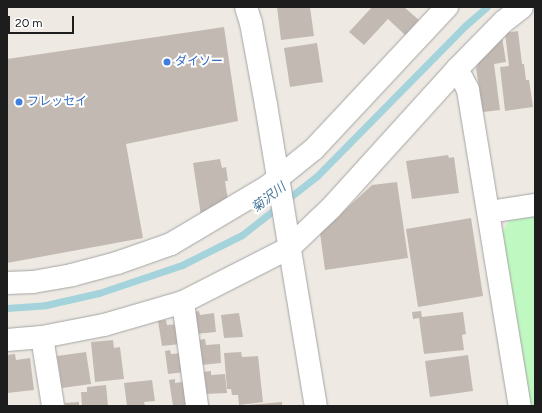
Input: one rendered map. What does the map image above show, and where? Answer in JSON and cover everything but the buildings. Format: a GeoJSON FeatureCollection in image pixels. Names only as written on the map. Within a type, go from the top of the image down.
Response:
{"type":"FeatureCollection","features":[{"type":"Feature","properties":{"kind":"street"},"geometry":{"type":"LineString","coordinates":[[246,7],[251,23],[316,406]]}},
{"type":"Feature","properties":{"kind":"street"},"geometry":{"type":"LineString","coordinates":[[7,283],[32,282],[72,275],[118,263],[171,244],[279,183],[314,149],[447,7]]}},
{"type":"Feature","properties":{"kind":"street"},"geometry":{"type":"LineString","coordinates":[[7,340],[42,337],[104,325],[183,302],[288,241],[331,208],[456,69],[503,22],[522,7]]}},
{"type":"Feature","properties":{"kind":"street"},"geometry":{"type":"LineString","coordinates":[[456,69],[468,90],[520,406]]}},
{"type":"Feature","properties":{"kind":"street"},"geometry":{"type":"LineString","coordinates":[[489,212],[535,205]]}},
{"type":"Feature","properties":{"kind":"street"},"geometry":{"type":"LineString","coordinates":[[183,302],[197,406]]}},
{"type":"Feature","properties":{"kind":"street"},"geometry":{"type":"LineString","coordinates":[[42,337],[53,406]]}},
{"type":"Feature","properties":{"kind":"green space"},"geometry":{"type":"Polygon","coordinates":[[[535,216],[535,406],[531,406],[501,235],[509,220],[535,216]]]}},
{"type":"Feature","properties":{"kind":"waterway","name":"菊沢川"},"geometry":{"type":"LineString","coordinates":[[7,308],[46,305],[99,293],[182,265],[242,235],[317,176],[466,25],[487,7]]}},
{"type":"Feature","properties":{"kind":"place","name":"ダイソー"},"geometry":{"type":"Point","coordinates":[167,62]}},
{"type":"Feature","properties":{"kind":"place","name":"フレッセイ"},"geometry":{"type":"Point","coordinates":[19,102]}}]}
